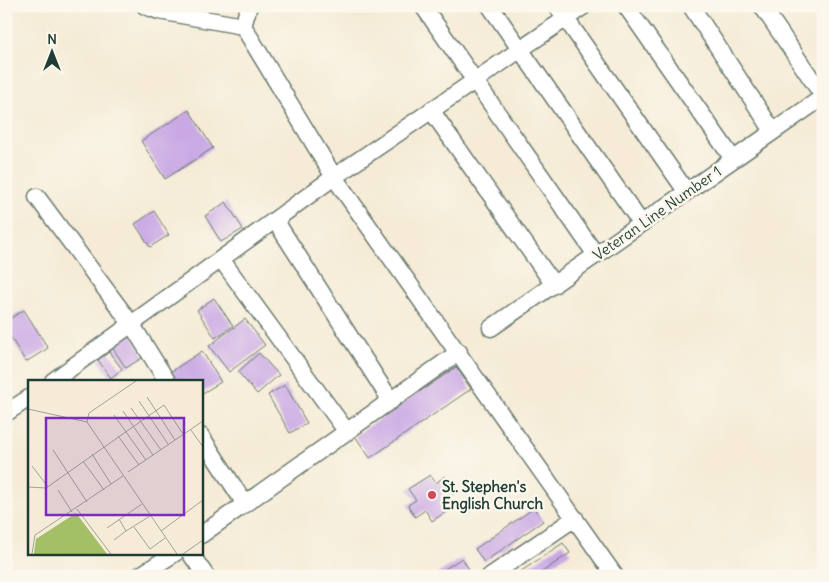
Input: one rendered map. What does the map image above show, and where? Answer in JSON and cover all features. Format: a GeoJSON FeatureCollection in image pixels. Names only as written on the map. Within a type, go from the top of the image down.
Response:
{"type":"FeatureCollection","features":[{"type":"Feature","properties":{"kind":"street"},"geometry":{"type":"LineString","coordinates":[[146,6],[159,11],[243,26]]}},
{"type":"Feature","properties":{"kind":"street"},"geometry":{"type":"LineString","coordinates":[[249,6],[243,26],[334,177],[615,576]]}},
{"type":"Feature","properties":{"kind":"street"},"geometry":{"type":"LineString","coordinates":[[423,6],[596,255]]}},
{"type":"Feature","properties":{"kind":"street"},"geometry":{"type":"LineString","coordinates":[[490,6],[641,223]]}},
{"type":"Feature","properties":{"kind":"street"},"geometry":{"type":"LineString","coordinates":[[54,380],[334,177],[475,80],[562,13],[584,6]]}},
{"type":"Feature","properties":{"kind":"street"},"geometry":{"type":"LineString","coordinates":[[626,6],[732,159]]}},
{"type":"Feature","properties":{"kind":"street"},"geometry":{"type":"LineString","coordinates":[[691,6],[773,131]]}},
{"type":"Feature","properties":{"kind":"street"},"geometry":{"type":"LineString","coordinates":[[762,6],[823,96]]}},
{"type":"Feature","properties":{"kind":"street"},"geometry":{"type":"LineString","coordinates":[[562,13],[686,191]]}},
{"type":"Feature","properties":{"kind":"street","name":"Veteran Line Number 1"},"geometry":{"type":"LineString","coordinates":[[491,328],[823,96]]}},
{"type":"Feature","properties":{"kind":"street"},"geometry":{"type":"LineString","coordinates":[[432,110],[554,285]]}},
{"type":"Feature","properties":{"kind":"street"},"geometry":{"type":"LineString","coordinates":[[37,197],[132,325],[166,380]]}},
{"type":"Feature","properties":{"kind":"street"},"geometry":{"type":"LineString","coordinates":[[275,220],[391,401]]}},
{"type":"Feature","properties":{"kind":"street"},"geometry":{"type":"LineString","coordinates":[[220,259],[347,432]]}},
{"type":"Feature","properties":{"kind":"street"},"geometry":{"type":"LineString","coordinates":[[202,534],[459,352]]}},
{"type":"Feature","properties":{"kind":"street"},"geometry":{"type":"LineString","coordinates":[[6,413],[28,399]]}},
{"type":"Feature","properties":{"kind":"street"},"geometry":{"type":"LineString","coordinates":[[202,438],[245,504]]}},
{"type":"Feature","properties":{"kind":"street"},"geometry":{"type":"LineString","coordinates":[[490,576],[575,518]]}},
{"type":"Feature","properties":{"kind":"street"},"geometry":{"type":"LineString","coordinates":[[139,576],[153,559],[171,554]]}},
{"type":"Feature","properties":{"kind":"street"},"geometry":{"type":"LineString","coordinates":[[191,554],[206,576]]}},
{"type":"Feature","properties":{"kind":"building"},"geometry":{"type":"Polygon","coordinates":[[[189,110],[213,148],[165,179],[141,141],[189,110]]]}},
{"type":"Feature","properties":{"kind":"building"},"geometry":{"type":"Polygon","coordinates":[[[226,202],[243,229],[221,242],[205,216],[226,202]]]}},
{"type":"Feature","properties":{"kind":"building"},"geometry":{"type":"Polygon","coordinates":[[[154,211],[169,235],[150,247],[135,224],[154,211]]]}},
{"type":"Feature","properties":{"kind":"building"},"geometry":{"type":"Polygon","coordinates":[[[214,298],[233,326],[215,338],[197,310],[214,298]]]}},
{"type":"Feature","properties":{"kind":"building"},"geometry":{"type":"Polygon","coordinates":[[[24,310],[48,348],[26,362],[6,330],[6,321],[24,310]]]}},
{"type":"Feature","properties":{"kind":"building"},"geometry":{"type":"Polygon","coordinates":[[[245,319],[265,345],[229,372],[209,346],[245,319]]]}},
{"type":"Feature","properties":{"kind":"building"},"geometry":{"type":"Polygon","coordinates":[[[130,332],[145,356],[126,368],[110,344],[130,332]]]}},
{"type":"Feature","properties":{"kind":"building"},"geometry":{"type":"Polygon","coordinates":[[[202,351],[221,382],[202,393],[202,380],[173,380],[169,373],[202,351]]]}},
{"type":"Feature","properties":{"kind":"building"},"geometry":{"type":"Polygon","coordinates":[[[109,352],[122,369],[111,378],[98,360],[109,352]]]}},
{"type":"Feature","properties":{"kind":"building"},"geometry":{"type":"Polygon","coordinates":[[[259,353],[279,375],[257,394],[238,372],[259,353]]]}},
{"type":"Feature","properties":{"kind":"building"},"geometry":{"type":"Polygon","coordinates":[[[456,367],[471,389],[370,458],[355,436],[456,367]]]}},
{"type":"Feature","properties":{"kind":"building"},"geometry":{"type":"Polygon","coordinates":[[[285,385],[307,423],[290,433],[268,395],[285,385]]]}},
{"type":"Feature","properties":{"kind":"building","name":"St. Stephen's English Church"},"geometry":{"type":"Polygon","coordinates":[[[430,475],[436,483],[445,476],[456,492],[446,499],[452,508],[432,521],[425,510],[415,517],[408,505],[416,500],[408,489],[430,475]]]}},
{"type":"Feature","properties":{"kind":"building"},"geometry":{"type":"Polygon","coordinates":[[[534,508],[543,521],[484,562],[475,549],[534,508]]]}},
{"type":"Feature","properties":{"kind":"building"},"geometry":{"type":"Polygon","coordinates":[[[563,543],[570,553],[536,576],[514,576],[563,543]]]}},
{"type":"Feature","properties":{"kind":"building"},"geometry":{"type":"Polygon","coordinates":[[[462,558],[473,576],[434,576],[462,558]]]}},
{"type":"Feature","properties":{"kind":"place","name":"St. Stephen's English Church"},"geometry":{"type":"Point","coordinates":[432,495]}}]}
